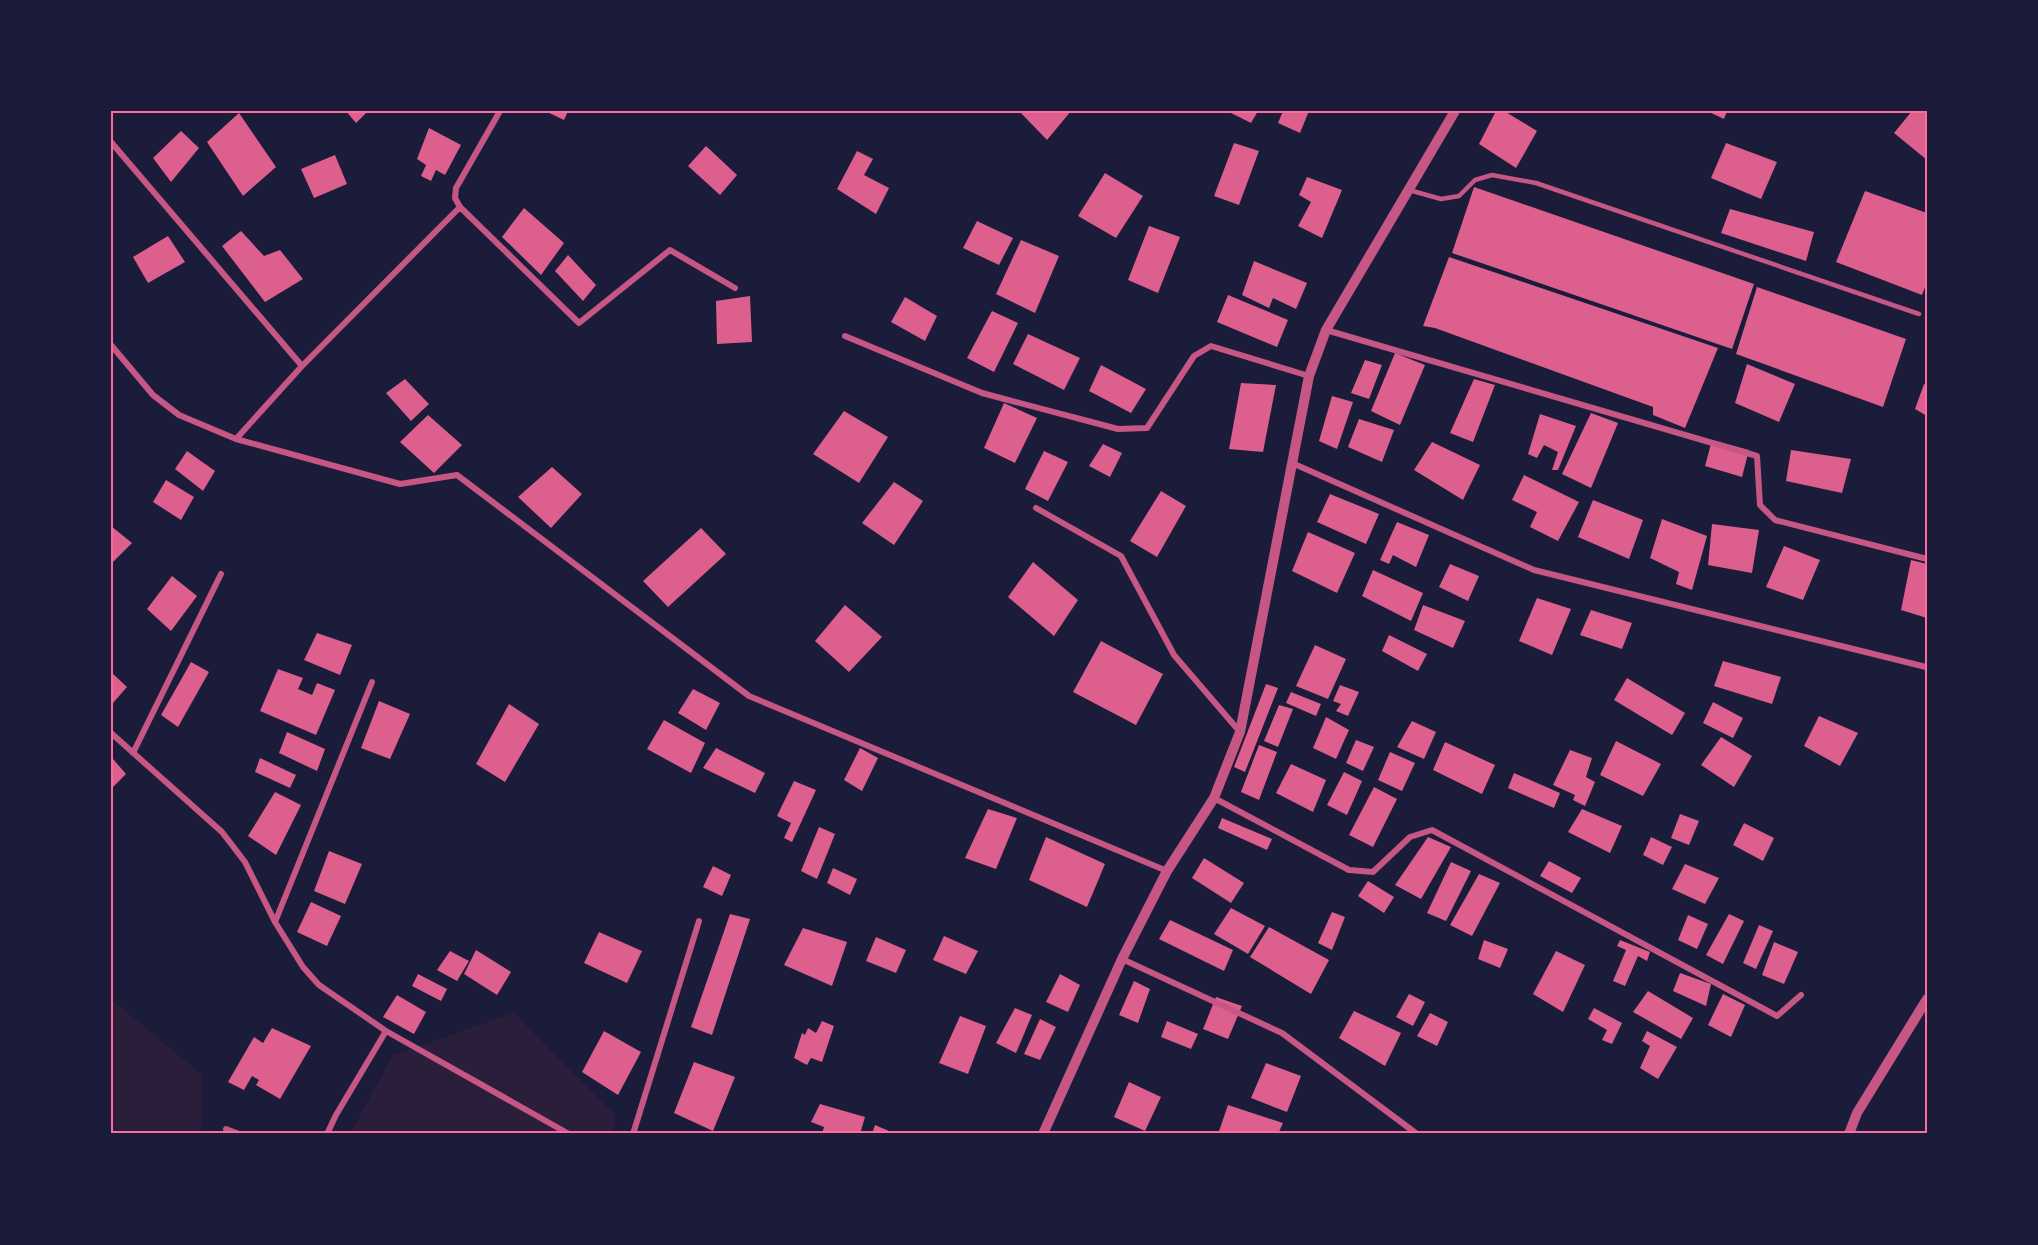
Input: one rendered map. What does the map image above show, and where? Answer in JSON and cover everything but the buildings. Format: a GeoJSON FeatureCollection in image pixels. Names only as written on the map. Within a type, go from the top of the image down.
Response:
{"type":"FeatureCollection","features":[{"type":"Feature","properties":{"kind":"street"},"geometry":{"type":"LineString","coordinates":[[500,111],[456,188],[455,198],[460,207],[579,323],[670,249],[735,288]]}},
{"type":"Feature","properties":{"kind":"street"},"geometry":{"type":"LineString","coordinates":[[1042,1134],[1122,959],[1167,871],[1214,798],[1240,732],[1309,376],[1326,330],[1455,111]]}},
{"type":"Feature","properties":{"kind":"street"},"geometry":{"type":"LineString","coordinates":[[111,142],[302,366]]}},
{"type":"Feature","properties":{"kind":"street"},"geometry":{"type":"LineString","coordinates":[[236,439],[302,366],[460,207]]}},
{"type":"Feature","properties":{"kind":"street"},"geometry":{"type":"LineString","coordinates":[[1326,330],[1756,456],[1760,505],[1774,520],[1927,559]]}},
{"type":"Feature","properties":{"kind":"street"},"geometry":{"type":"LineString","coordinates":[[845,336],[982,393],[1118,429],[1147,429],[1194,356],[1211,346],[1309,376]]}},
{"type":"Feature","properties":{"kind":"street"},"geometry":{"type":"LineString","coordinates":[[111,345],[153,395],[179,415],[236,439],[400,484],[458,475],[749,696],[1167,871]]}},
{"type":"Feature","properties":{"kind":"street"},"geometry":{"type":"LineString","coordinates":[[1291,462],[1534,570],[1926,667]]}},
{"type":"Feature","properties":{"kind":"street"},"geometry":{"type":"LineString","coordinates":[[1036,508],[1121,556],[1174,655],[1240,732]]}},
{"type":"Feature","properties":{"kind":"street"},"geometry":{"type":"LineString","coordinates":[[133,753],[221,574]]}},
{"type":"Feature","properties":{"kind":"street"},"geometry":{"type":"LineString","coordinates":[[275,922],[372,682]]}},
{"type":"Feature","properties":{"kind":"street"},"geometry":{"type":"LineString","coordinates":[[111,733],[222,832],[245,862],[275,922],[303,967],[319,985],[386,1031],[569,1134]]}},
{"type":"Feature","properties":{"kind":"street"},"geometry":{"type":"LineString","coordinates":[[1214,798],[1349,870],[1373,872],[1410,837],[1432,830],[1777,1016],[1801,995]]}},
{"type":"Feature","properties":{"kind":"street"},"geometry":{"type":"LineString","coordinates":[[633,1134],[699,921]]}},
{"type":"Feature","properties":{"kind":"street"},"geometry":{"type":"LineString","coordinates":[[1122,959],[1282,1033],[1418,1134]]}},
{"type":"Feature","properties":{"kind":"street"},"geometry":{"type":"LineString","coordinates":[[1849,1134],[1857,1113],[1927,999]]}},
{"type":"Feature","properties":{"kind":"street"},"geometry":{"type":"LineString","coordinates":[[327,1134],[386,1031]]}},
{"type":"Feature","properties":{"kind":"street"},"geometry":{"type":"LineString","coordinates":[[226,1129],[239,1134]]}},
{"type":"Feature","properties":{"kind":"lane"},"geometry":{"type":"LineString","coordinates":[[1409,190],[1441,199],[1458,196],[1475,180],[1492,175],[1536,183],[1919,314]]}},
{"type":"Feature","properties":{"kind":"shaded area"},"geometry":{"type":"Polygon","coordinates":[[[111,999],[202,1075],[201,1134],[111,1134],[111,999]]]}},
{"type":"Feature","properties":{"kind":"shaded area"},"geometry":{"type":"Polygon","coordinates":[[[514,1013],[616,1116],[613,1134],[350,1134],[393,1055],[514,1013]]]}}]}
